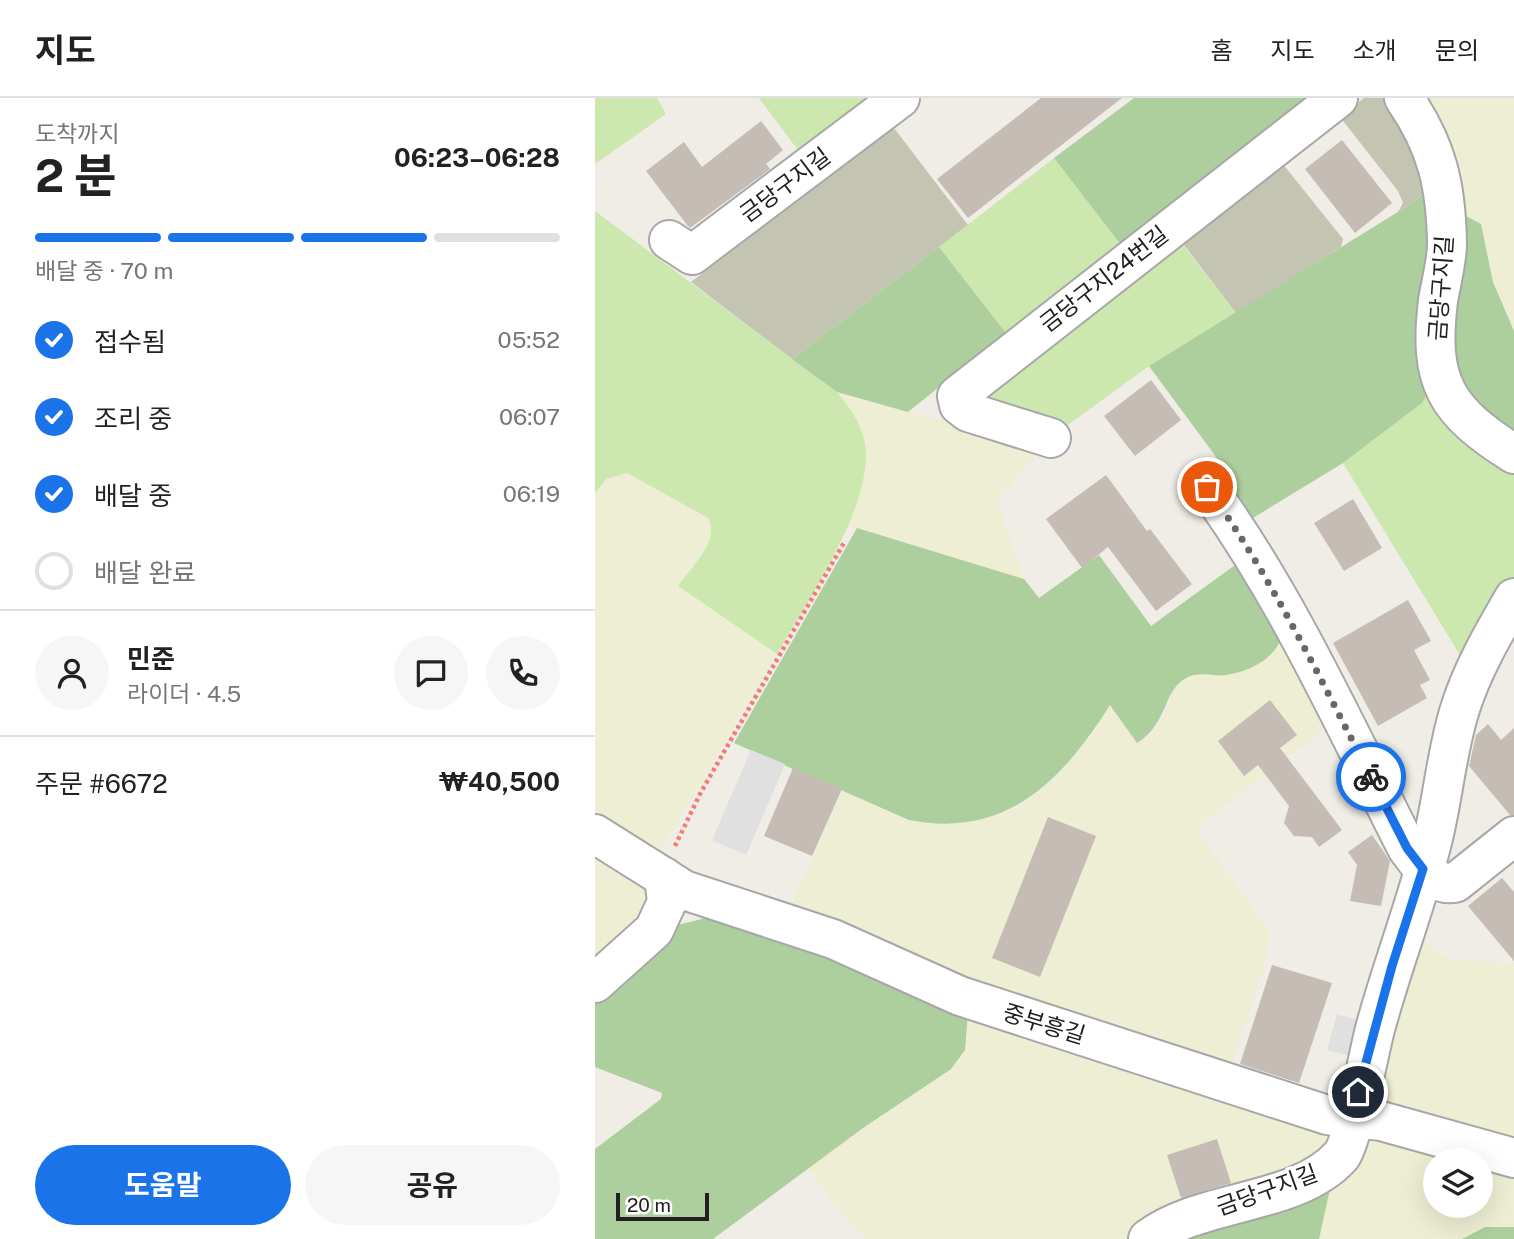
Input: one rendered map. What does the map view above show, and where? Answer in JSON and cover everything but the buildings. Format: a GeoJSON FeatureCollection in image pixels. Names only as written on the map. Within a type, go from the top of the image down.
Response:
{"type":"FeatureCollection","features":[{"type":"Feature","properties":{"kind":"street","name":"금당구지길"},"geometry":{"type":"LineString","coordinates":[[669,240],[692,255],[899,98]]}},
{"type":"Feature","properties":{"kind":"street","name":"금당구지24번길"},"geometry":{"type":"LineString","coordinates":[[1051,438],[968,412],[959,405],[957,396],[1338,98]]}},
{"type":"Feature","properties":{"kind":"street","name":"금당구지길"},"geometry":{"type":"LineString","coordinates":[[1404,98],[1426,130],[1442,180],[1447,245],[1438,303],[1436,345],[1441,380],[1454,407],[1475,429],[1514,454]]}},
{"type":"Feature","properties":{"kind":"street"},"geometry":{"type":"LineString","coordinates":[[1207,487],[1255,558],[1303,643],[1407,848],[1423,869],[1434,880],[1444,884],[1455,883],[1514,836]]}},
{"type":"Feature","properties":{"kind":"street","name":"금당구지길"},"geometry":{"type":"LineString","coordinates":[[1148,1239],[1185,1219],[1276,1191],[1327,1168],[1342,1154],[1351,1136],[1353,1118],[1392,966],[1433,840],[1443,775],[1459,710],[1483,652],[1514,598]]}},
{"type":"Feature","properties":{"kind":"street","name":"중부흥길"},"geometry":{"type":"LineString","coordinates":[[595,834],[684,890],[833,939],[994,1009],[1327,1115],[1381,1121],[1514,1158]]}},
{"type":"Feature","properties":{"kind":"street"},"geometry":{"type":"LineString","coordinates":[[595,983],[654,930],[667,902],[664,877]]}},
{"type":"Feature","properties":{"kind":"path"},"geometry":{"type":"LineString","coordinates":[[664,877],[701,792],[845,541]]}},
{"type":"Feature","properties":{"kind":"shaded area"},"geometry":{"type":"Polygon","coordinates":[[[1364,98],[1393,98],[1429,187],[1414,202],[1398,212],[1403,203],[1398,191],[1340,117],[1364,98]]]}},
{"type":"Feature","properties":{"kind":"shaded area"},"geometry":{"type":"Polygon","coordinates":[[[1412,98],[1514,98],[1514,331],[1493,282],[1487,248],[1457,219],[1412,98]]]}},
{"type":"Feature","properties":{"kind":"shaded area"},"geometry":{"type":"Polygon","coordinates":[[[894,128],[968,225],[792,359],[691,282],[894,128]]]}},
{"type":"Feature","properties":{"kind":"shaded area"},"geometry":{"type":"Polygon","coordinates":[[[1282,163],[1343,239],[1341,247],[1236,313],[1181,241],[1282,163]]]}},
{"type":"Feature","properties":{"kind":"shaded area"},"geometry":{"type":"Polygon","coordinates":[[[837,392],[1041,447],[997,502],[1024,579],[849,526],[866,472],[864,441],[855,415],[837,392]]]}},
{"type":"Feature","properties":{"kind":"shaded area"},"geometry":{"type":"Polygon","coordinates":[[[619,473],[627,473],[708,518],[713,527],[712,538],[678,586],[777,654],[661,850],[651,856],[595,826],[595,493],[606,479],[619,473]]]}},
{"type":"Feature","properties":{"kind":"shaded area"},"geometry":{"type":"Polygon","coordinates":[[[1283,632],[1329,726],[1196,828],[1267,929],[1270,939],[1269,951],[1229,1072],[1026,1007],[789,909],[842,789],[909,820],[977,820],[1020,806],[1053,779],[1089,739],[1110,705],[1137,743],[1152,734],[1163,717],[1176,684],[1191,675],[1226,675],[1283,632]]]}},
{"type":"Feature","properties":{"kind":"shaded area"},"geometry":{"type":"Polygon","coordinates":[[[751,750],[785,764],[746,855],[712,840],[751,750]]]}},
{"type":"Feature","properties":{"kind":"shaded area"},"geometry":{"type":"Polygon","coordinates":[[[595,845],[646,877],[657,902],[595,969],[595,845]]]}},
{"type":"Feature","properties":{"kind":"shaded area"},"geometry":{"type":"Polygon","coordinates":[[[1422,935],[1436,952],[1454,960],[1514,963],[1514,1148],[1390,1115],[1374,1097],[1422,935]]]}},
{"type":"Feature","properties":{"kind":"shaded area"},"geometry":{"type":"Polygon","coordinates":[[[968,1012],[1335,1134],[1329,1153],[1135,1239],[865,1239],[845,1219],[809,1168],[965,1050],[968,1012]]]}},
{"type":"Feature","properties":{"kind":"shaded area"},"geometry":{"type":"Polygon","coordinates":[[[1337,1014],[1361,1021],[1351,1056],[1327,1050],[1337,1014]]]}},
{"type":"Feature","properties":{"kind":"shaded area"},"geometry":{"type":"Polygon","coordinates":[[[1372,1133],[1429,1148],[1423,1148],[1423,1218],[1493,1218],[1493,1165],[1514,1169],[1514,1227],[1485,1227],[1462,1239],[1319,1239],[1332,1180],[1372,1133]]]}},
{"type":"Feature","properties":{"kind":"green space"},"geometry":{"type":"Polygon","coordinates":[[[595,98],[657,98],[666,114],[595,164],[595,98]]]}},
{"type":"Feature","properties":{"kind":"green space"},"geometry":{"type":"Polygon","coordinates":[[[759,98],[874,98],[801,154],[759,98]]]}},
{"type":"Feature","properties":{"kind":"green space"},"geometry":{"type":"Polygon","coordinates":[[[1134,98],[1317,98],[1121,245],[1054,158],[1134,98]]]}},
{"type":"Feature","properties":{"kind":"green space"},"geometry":{"type":"Polygon","coordinates":[[[1054,158],[1121,245],[1006,333],[939,247],[1054,158]]]}},
{"type":"Feature","properties":{"kind":"green space"},"geometry":{"type":"Polygon","coordinates":[[[1429,187],[1429,391],[1422,403],[1343,463],[1248,521],[1222,465],[1149,366],[1414,202],[1429,187]]]}},
{"type":"Feature","properties":{"kind":"green space"},"geometry":{"type":"Polygon","coordinates":[[[595,211],[837,392],[859,426],[864,439],[866,463],[861,490],[851,519],[821,579],[777,654],[678,586],[708,544],[711,526],[708,518],[627,473],[606,479],[595,493],[595,211]]]}},
{"type":"Feature","properties":{"kind":"green space"},"geometry":{"type":"Polygon","coordinates":[[[1466,216],[1481,224],[1493,282],[1514,331],[1514,447],[1482,426],[1445,358],[1457,219],[1466,216]]]}},
{"type":"Feature","properties":{"kind":"green space"},"geometry":{"type":"Polygon","coordinates":[[[1180,241],[1236,313],[1149,366],[1065,427],[987,401],[986,396],[1180,241]]]}},
{"type":"Feature","properties":{"kind":"green space"},"geometry":{"type":"Polygon","coordinates":[[[939,247],[1006,333],[908,412],[837,392],[792,359],[939,247]]]}},
{"type":"Feature","properties":{"kind":"green space"},"geometry":{"type":"Polygon","coordinates":[[[1429,391],[1514,470],[1514,580],[1466,665],[1343,463],[1422,403],[1429,391]]]}},
{"type":"Feature","properties":{"kind":"green space"},"geometry":{"type":"Polygon","coordinates":[[[857,528],[1024,579],[1039,598],[1099,555],[1151,626],[1242,560],[1283,632],[1275,649],[1254,667],[1226,675],[1193,675],[1180,682],[1155,726],[1137,743],[1110,705],[1092,733],[1051,780],[1028,798],[1003,812],[975,821],[944,824],[909,820],[734,743],[857,528]]]}},
{"type":"Feature","properties":{"kind":"green space"},"geometry":{"type":"Polygon","coordinates":[[[706,918],[787,938],[968,1012],[965,1050],[951,1069],[863,1128],[713,1239],[595,1239],[595,1149],[661,1099],[662,1093],[595,1067],[595,1000],[673,926],[706,918]]]}},
{"type":"Feature","properties":{"kind":"green space"},"geometry":{"type":"Polygon","coordinates":[[[1332,1180],[1319,1239],[1164,1239],[1332,1180]]]}},
{"type":"Feature","properties":{"kind":"green space"},"geometry":{"type":"Polygon","coordinates":[[[1485,1227],[1514,1227],[1514,1239],[1462,1239],[1485,1227]]]}},
{"type":"Feature","properties":{"kind":"way so far"},"geometry":{"type":"LineString","coordinates":[[1207,487],[1242,534],[1303,643],[1371,777]]}},
{"type":"Feature","properties":{"kind":"route"},"geometry":{"type":"LineString","coordinates":[[1358,1092],[1392,966],[1423,869],[1407,848],[1371,777]]}}]}
